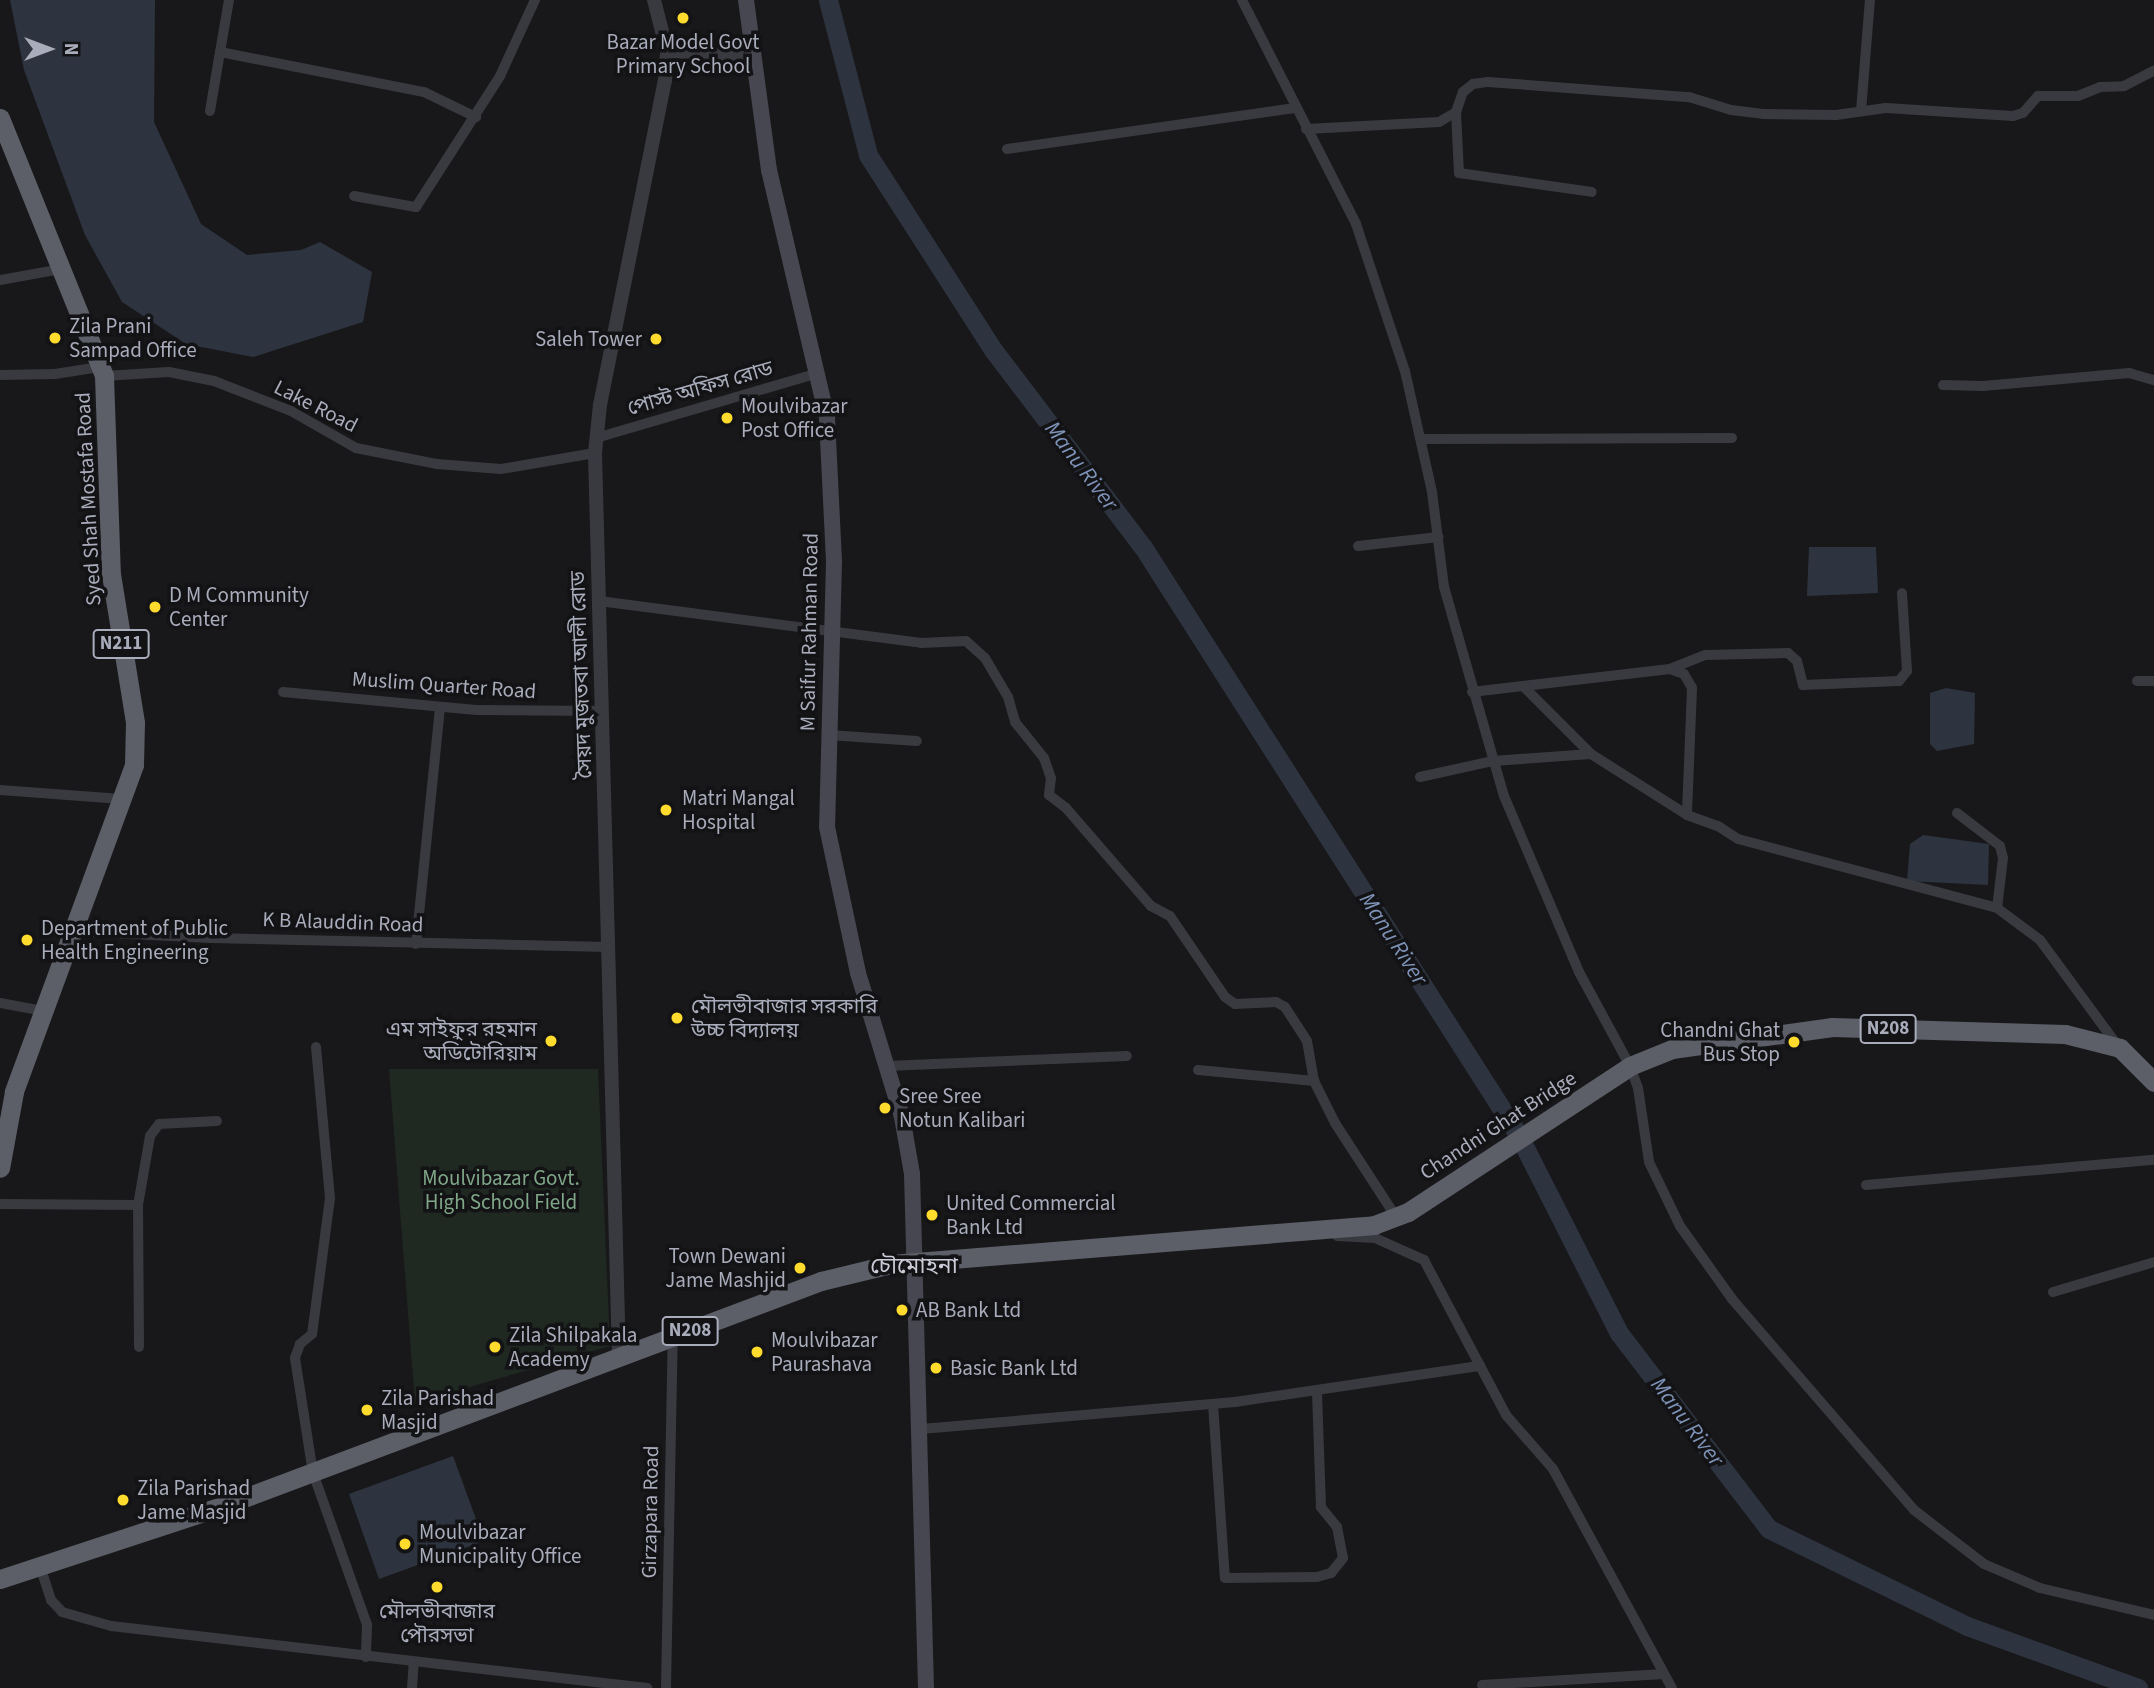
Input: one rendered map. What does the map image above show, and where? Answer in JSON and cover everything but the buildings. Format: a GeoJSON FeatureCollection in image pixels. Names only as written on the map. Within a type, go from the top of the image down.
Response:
{"type":"FeatureCollection","features":[{"type":"Feature","properties":{"kind":"highway","name":"Syed Shah Mostafa Road"},"geometry":{"type":"LineString","coordinates":[[0,118],[102,372],[111,574],[135,723],[134,765],[15,1092],[0,1168]]}},
{"type":"Feature","properties":{"kind":"highway","name":"N208"},"geometry":{"type":"LineString","coordinates":[[1621,1071],[1672,1049],[1832,1027],[2066,1034],[2120,1048]]}},
{"type":"Feature","properties":{"kind":"highway"},"geometry":{"type":"LineString","coordinates":[[2120,1048],[2154,1082]]}},
{"type":"Feature","properties":{"kind":"highway","name":"Chandni Ghat Bridge"},"geometry":{"type":"LineString","coordinates":[[1402,1214],[1621,1071]]}},
{"type":"Feature","properties":{"kind":"highway","name":"N208"},"geometry":{"type":"LineString","coordinates":[[0,1579],[313,1473],[821,1281],[916,1262],[1374,1225],[1402,1214]]}},
{"type":"Feature","properties":{"kind":"main road","name":"M Saifur Rahman Road"},"geometry":{"type":"LineString","coordinates":[[746,0],[769,170],[827,418],[834,630],[827,827],[858,973],[902,1117],[912,1174],[926,1688]]}},
{"type":"Feature","properties":{"kind":"street"},"geometry":{"type":"LineString","coordinates":[[210,111],[229,0]]}},
{"type":"Feature","properties":{"kind":"street"},"geometry":{"type":"LineString","coordinates":[[354,196],[416,207],[476,117],[536,0]]}},
{"type":"Feature","properties":{"kind":"street","name":"সৈয়দ মুজতবা আলী রোড"},"geometry":{"type":"LineString","coordinates":[[619,1358],[596,445],[667,51],[654,0]]}},
{"type":"Feature","properties":{"kind":"street"},"geometry":{"type":"LineString","coordinates":[[1242,0],[1356,224],[1405,371],[1422,439],[1444,587],[1493,761],[1621,1071],[1649,1162],[1680,1226],[1732,1299],[1914,1510],[1984,1564],[2040,1588],[2154,1615]]}},
{"type":"Feature","properties":{"kind":"street"},"geometry":{"type":"LineString","coordinates":[[1861,111],[1870,0]]}},
{"type":"Feature","properties":{"kind":"street"},"geometry":{"type":"LineString","coordinates":[[667,51],[754,59]]}},
{"type":"Feature","properties":{"kind":"street"},"geometry":{"type":"LineString","coordinates":[[220,52],[424,92],[476,117]]}},
{"type":"Feature","properties":{"kind":"street"},"geometry":{"type":"LineString","coordinates":[[1592,192],[1459,173],[1457,112],[1463,92],[1473,83],[1488,82],[1689,97],[1731,110],[1763,114],[1836,115],[1886,108],[2013,116],[2038,96],[2078,96],[2100,87],[2124,86],[2154,71]]}},
{"type":"Feature","properties":{"kind":"street"},"geometry":{"type":"LineString","coordinates":[[1007,149],[1295,107]]}},
{"type":"Feature","properties":{"kind":"street"},"geometry":{"type":"LineString","coordinates":[[1306,129],[1439,122],[1457,112]]}},
{"type":"Feature","properties":{"kind":"street"},"geometry":{"type":"LineString","coordinates":[[0,280],[62,269]]}},
{"type":"Feature","properties":{"kind":"street","name":"Lake Road"},"geometry":{"type":"LineString","coordinates":[[0,374],[169,372],[214,381],[291,411],[356,448],[437,464],[501,469],[596,445]]}},
{"type":"Feature","properties":{"kind":"street"},"geometry":{"type":"LineString","coordinates":[[1943,385],[1997,385],[2129,373],[2154,380]]}},
{"type":"Feature","properties":{"kind":"street","name":"পোস্ট অফিস রোড"},"geometry":{"type":"LineString","coordinates":[[596,445],[815,374]]}},
{"type":"Feature","properties":{"kind":"street"},"geometry":{"type":"LineString","coordinates":[[1422,439],[1732,438]]}},
{"type":"Feature","properties":{"kind":"street"},"geometry":{"type":"LineString","coordinates":[[1358,546],[1438,537]]}},
{"type":"Feature","properties":{"kind":"street"},"geometry":{"type":"LineString","coordinates":[[1472,692],[1670,669],[1705,655],[1788,653],[1797,661],[1804,685],[1904,680],[1902,593]]}},
{"type":"Feature","properties":{"kind":"street"},"geometry":{"type":"LineString","coordinates":[[599,601],[921,643],[966,641],[985,658],[1008,697],[1015,722],[1044,758],[1051,778],[1049,795],[1066,808],[1152,906],[1170,916],[1225,998],[1235,1004],[1276,1002],[1285,1007],[1307,1041],[1314,1081],[1335,1123],[1402,1214]]}},
{"type":"Feature","properties":{"kind":"street"},"geometry":{"type":"LineString","coordinates":[[1670,669],[1684,674],[1692,688],[1687,815]]}},
{"type":"Feature","properties":{"kind":"street"},"geometry":{"type":"LineString","coordinates":[[2137,681],[2154,681]]}},
{"type":"Feature","properties":{"kind":"street"},"geometry":{"type":"LineString","coordinates":[[1523,686],[1591,754],[1687,815],[1763,849],[1997,908],[2040,940],[2120,1048]]}},
{"type":"Feature","properties":{"kind":"street","name":"Muslim Quarter Road"},"geometry":{"type":"LineString","coordinates":[[283,692],[440,707],[603,711]]}},
{"type":"Feature","properties":{"kind":"street"},"geometry":{"type":"LineString","coordinates":[[416,944],[440,707]]}},
{"type":"Feature","properties":{"kind":"street"},"geometry":{"type":"LineString","coordinates":[[829,735],[917,741]]}},
{"type":"Feature","properties":{"kind":"street"},"geometry":{"type":"LineString","coordinates":[[1420,777],[1493,761],[1591,754]]}},
{"type":"Feature","properties":{"kind":"street"},"geometry":{"type":"LineString","coordinates":[[0,790],[122,799]]}},
{"type":"Feature","properties":{"kind":"street"},"geometry":{"type":"LineString","coordinates":[[1957,813],[2000,846],[2003,858],[1997,908]]}},
{"type":"Feature","properties":{"kind":"street","name":"K B Alauddin Road"},"geometry":{"type":"LineString","coordinates":[[75,926],[90,932],[212,938],[610,947]]}},
{"type":"Feature","properties":{"kind":"street"},"geometry":{"type":"LineString","coordinates":[[0,1003],[44,1012]]}},
{"type":"Feature","properties":{"kind":"street"},"geometry":{"type":"LineString","coordinates":[[316,1047],[330,1198],[312,1334],[300,1344],[295,1358],[313,1473],[367,1625],[366,1657]]}},
{"type":"Feature","properties":{"kind":"street"},"geometry":{"type":"LineString","coordinates":[[887,1066],[1127,1056]]}},
{"type":"Feature","properties":{"kind":"street"},"geometry":{"type":"LineString","coordinates":[[1198,1070],[1314,1081]]}},
{"type":"Feature","properties":{"kind":"street"},"geometry":{"type":"LineString","coordinates":[[139,1346],[138,1205],[143,1158],[159,1124],[216,1121]]}},
{"type":"Feature","properties":{"kind":"street"},"geometry":{"type":"LineString","coordinates":[[1866,1185],[2154,1160]]}},
{"type":"Feature","properties":{"kind":"street"},"geometry":{"type":"LineString","coordinates":[[0,1204],[138,1205]]}},
{"type":"Feature","properties":{"kind":"street"},"geometry":{"type":"LineString","coordinates":[[1292,1232],[1375,1238],[1424,1260],[1506,1415],[1553,1469],[1672,1688]]}},
{"type":"Feature","properties":{"kind":"street"},"geometry":{"type":"LineString","coordinates":[[2053,1292],[2154,1262]]}},
{"type":"Feature","properties":{"kind":"street","name":"Girzapara Road"},"geometry":{"type":"LineString","coordinates":[[666,1688],[673,1338]]}},
{"type":"Feature","properties":{"kind":"street"},"geometry":{"type":"LineString","coordinates":[[921,1429],[1213,1404],[1480,1366]]}},
{"type":"Feature","properties":{"kind":"street"},"geometry":{"type":"LineString","coordinates":[[1213,1404],[1225,1578],[1317,1577],[1331,1573],[1343,1558],[1337,1527],[1321,1507],[1317,1390]]}},
{"type":"Feature","properties":{"kind":"street"},"geometry":{"type":"LineString","coordinates":[[40,1566],[51,1600],[62,1612],[111,1626],[647,1688]]}},
{"type":"Feature","properties":{"kind":"street"},"geometry":{"type":"LineString","coordinates":[[412,1688],[414,1662]]}},
{"type":"Feature","properties":{"kind":"street"},"geometry":{"type":"LineString","coordinates":[[1482,1685],[1664,1674]]}},
{"type":"Feature","properties":{"kind":"green space","name":"Moulvibazar Govt. High School Field"},"geometry":{"type":"Polygon","coordinates":[[[389,1069],[598,1069],[610,1346],[415,1403],[389,1069]]]}},
{"type":"Feature","properties":{"kind":"shaded area"},"geometry":{"type":"Polygon","coordinates":[[[10,0],[155,0],[154,122],[201,224],[247,255],[301,250],[320,242],[372,272],[363,322],[253,357],[186,344],[122,302],[85,235],[24,70],[10,0]]]}},
{"type":"Feature","properties":{"kind":"shaded area"},"geometry":{"type":"Polygon","coordinates":[[[1809,547],[1876,547],[1878,593],[1807,596],[1809,547]]]}},
{"type":"Feature","properties":{"kind":"shaded area"},"geometry":{"type":"Polygon","coordinates":[[[1946,688],[1975,693],[1974,744],[1937,751],[1930,744],[1930,693],[1946,688]]]}},
{"type":"Feature","properties":{"kind":"shaded area"},"geometry":{"type":"Polygon","coordinates":[[[1923,835],[1989,844],[1988,885],[1907,881],[1910,844],[1923,835]]]}},
{"type":"Feature","properties":{"kind":"shaded area"},"geometry":{"type":"Polygon","coordinates":[[[453,1456],[484,1541],[379,1579],[349,1494],[453,1456]]]}},
{"type":"Feature","properties":{"kind":"waterway","name":"Manu River"},"geometry":{"type":"LineString","coordinates":[[828,0],[868,155],[994,351],[1143,547],[1519,1136],[1619,1333],[1769,1529],[1967,1626],[2138,1688]]}},
{"type":"Feature","properties":{"kind":"place","name":"Bazar Model Govt Primary School"},"geometry":{"type":"Point","coordinates":[683,18]}},
{"type":"Feature","properties":{"kind":"place","name":"Zila Prani Sampad Office"},"geometry":{"type":"Point","coordinates":[55,338]}},
{"type":"Feature","properties":{"kind":"place","name":"Saleh Tower"},"geometry":{"type":"Point","coordinates":[656,339]}},
{"type":"Feature","properties":{"kind":"place","name":"Moulvibazar Post Office"},"geometry":{"type":"Point","coordinates":[727,418]}},
{"type":"Feature","properties":{"kind":"place","name":"D M Community Center"},"geometry":{"type":"Point","coordinates":[155,607]}},
{"type":"Feature","properties":{"kind":"place","name":"Matri Mangal Hospital"},"geometry":{"type":"Point","coordinates":[666,810]}},
{"type":"Feature","properties":{"kind":"place","name":"Department of Public Health Engineering"},"geometry":{"type":"Point","coordinates":[27,940]}},
{"type":"Feature","properties":{"kind":"place","name":"মৌলভীবাজার সরকারি উচ্চ বিদ্যালয়"},"geometry":{"type":"Point","coordinates":[677,1018]}},
{"type":"Feature","properties":{"kind":"place","name":"এম সাইফুর রহমান অডিটোরিয়াম"},"geometry":{"type":"Point","coordinates":[551,1041]}},
{"type":"Feature","properties":{"kind":"place","name":"Chandni Ghat Bus Stop"},"geometry":{"type":"Point","coordinates":[1794,1042]}},
{"type":"Feature","properties":{"kind":"place","name":"Sree Sree Notun Kalibari"},"geometry":{"type":"Point","coordinates":[885,1108]}},
{"type":"Feature","properties":{"kind":"place","name":"United Commercial Bank Ltd"},"geometry":{"type":"Point","coordinates":[932,1215]}},
{"type":"Feature","properties":{"kind":"place","name":"Town Dewani Jame Mashjid"},"geometry":{"type":"Point","coordinates":[800,1268]}},
{"type":"Feature","properties":{"kind":"place","name":"AB Bank Ltd"},"geometry":{"type":"Point","coordinates":[902,1310]}},
{"type":"Feature","properties":{"kind":"place","name":"Zila Shilpakala Academy"},"geometry":{"type":"Point","coordinates":[495,1347]}},
{"type":"Feature","properties":{"kind":"place","name":"Moulvibazar Paurashava"},"geometry":{"type":"Point","coordinates":[757,1352]}},
{"type":"Feature","properties":{"kind":"place","name":"Basic Bank Ltd"},"geometry":{"type":"Point","coordinates":[936,1368]}},
{"type":"Feature","properties":{"kind":"place","name":"Zila Parishad Masjid"},"geometry":{"type":"Point","coordinates":[367,1410]}},
{"type":"Feature","properties":{"kind":"place","name":"Zila Parishad Jame Masjid"},"geometry":{"type":"Point","coordinates":[123,1500]}},
{"type":"Feature","properties":{"kind":"place","name":"Moulvibazar Municipality Office"},"geometry":{"type":"Point","coordinates":[405,1544]}},
{"type":"Feature","properties":{"kind":"place","name":"মৌলভীবাজার পৌরসভা"},"geometry":{"type":"Point","coordinates":[437,1587]}},
{"type":"Feature","properties":{"kind":"district","name":"চৌমোহনা"},"geometry":{"type":"Point","coordinates":[914,1266]}}]}
